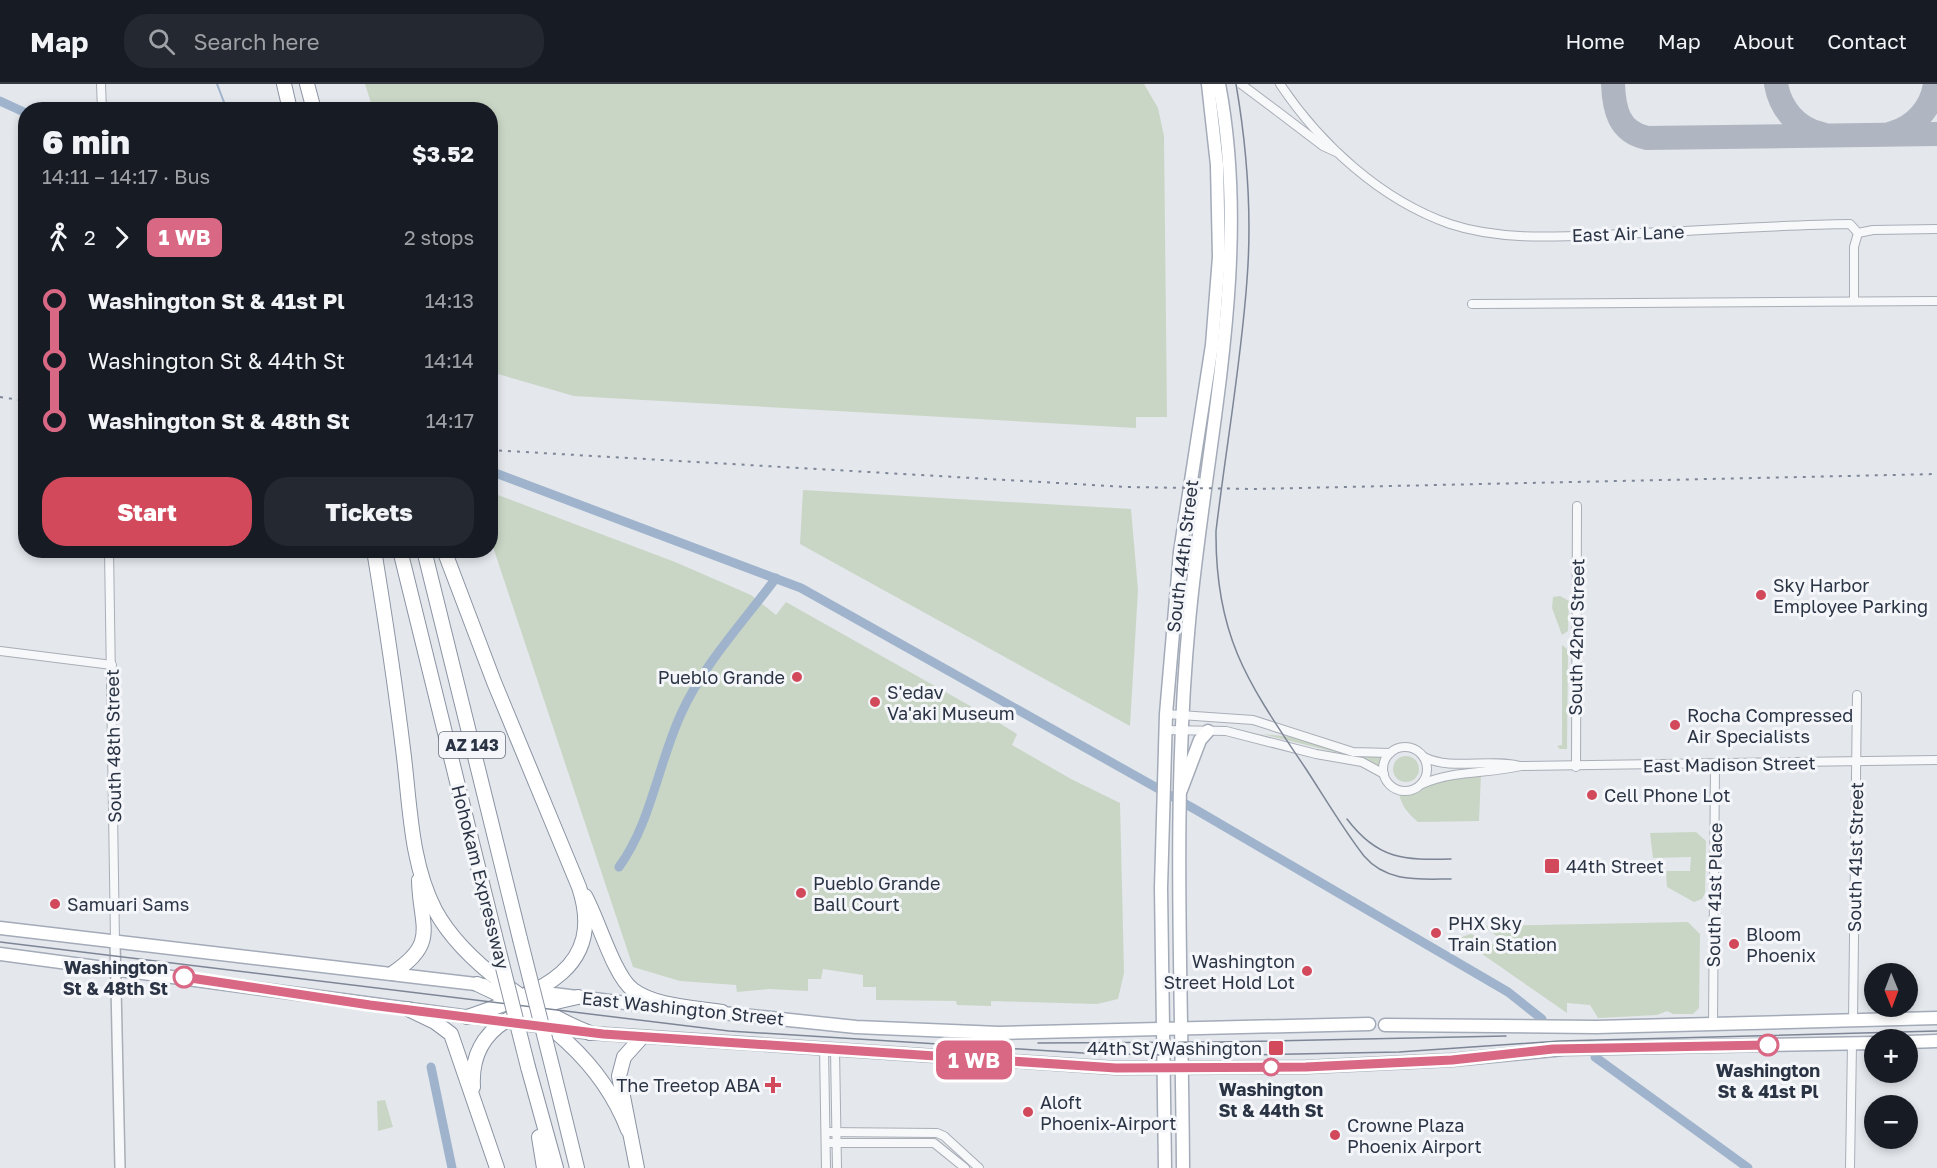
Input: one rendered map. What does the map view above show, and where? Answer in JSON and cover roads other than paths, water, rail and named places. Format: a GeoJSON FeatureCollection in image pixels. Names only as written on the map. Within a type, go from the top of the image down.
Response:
{"type":"FeatureCollection","features":[{"type":"Feature","properties":{"kind":"highway"},"geometry":{"type":"LineString","coordinates":[[284,84],[288,102]]}},
{"type":"Feature","properties":{"kind":"highway"},"geometry":{"type":"LineString","coordinates":[[307,84],[312,102]]}},
{"type":"Feature","properties":{"kind":"highway"},"geometry":{"type":"LineString","coordinates":[[375,558],[418,860],[424,939],[416,954],[393,973]]}},
{"type":"Feature","properties":{"kind":"highway","name":"Hohokam Expressway"},"geometry":{"type":"LineString","coordinates":[[402,558],[528,1067],[556,1168]]}},
{"type":"Feature","properties":{"kind":"highway","name":"Hohokam Expressway"},"geometry":{"type":"LineString","coordinates":[[426,558],[577,1168]]}},
{"type":"Feature","properties":{"kind":"highway"},"geometry":{"type":"LineString","coordinates":[[447,558],[494,682],[576,879],[593,911],[619,974],[632,989],[659,1002],[722,1012]]}},
{"type":"Feature","properties":{"kind":"highway"},"geometry":{"type":"LineString","coordinates":[[418,860],[428,893],[444,925],[475,958],[524,999],[547,1027],[584,1058],[602,1078],[628,1130]]}},
{"type":"Feature","properties":{"kind":"highway"},"geometry":{"type":"LineString","coordinates":[[475,1098],[473,1082],[476,1061],[487,1038],[524,999],[559,976],[580,944],[585,915],[576,879]]}},
{"type":"Feature","properties":{"kind":"highway"},"geometry":{"type":"LineString","coordinates":[[477,984],[524,999],[590,1033]]}},
{"type":"Feature","properties":{"kind":"highway"},"geometry":{"type":"LineString","coordinates":[[467,1017],[524,999],[578,997]]}},
{"type":"Feature","properties":{"kind":"highway"},"geometry":{"type":"LineString","coordinates":[[408,1010],[435,1022],[451,1034],[475,1098],[497,1168]]}},
{"type":"Feature","properties":{"kind":"highway"},"geometry":{"type":"LineString","coordinates":[[637,1168],[628,1130],[619,1071],[626,1054],[641,1038]]}},
{"type":"Feature","properties":{"kind":"highway"},"geometry":{"type":"LineString","coordinates":[[528,1067],[544,1168]]}},
{"type":"Feature","properties":{"kind":"main road","name":"South 44th Street"},"geometry":{"type":"LineString","coordinates":[[1165,1168],[1162,1029],[1162,811],[1166,714],[1180,552],[1217,300],[1219,199],[1208,84]]}},
{"type":"Feature","properties":{"kind":"main road","name":"South 44th Street"},"geometry":{"type":"LineString","coordinates":[[1184,1168],[1181,790],[1179,775],[1198,530],[1230,275],[1227,152],[1219,84]]}},
{"type":"Feature","properties":{"kind":"main road"},"geometry":{"type":"LineString","coordinates":[[1181,790],[1200,740],[1208,730]]}},
{"type":"Feature","properties":{"kind":"main road"},"geometry":{"type":"LineString","coordinates":[[0,928],[477,984]]}},
{"type":"Feature","properties":{"kind":"main road","name":"East Washington Street"},"geometry":{"type":"LineString","coordinates":[[0,954],[590,1033],[1043,1065],[1163,1069],[1306,1067],[1452,1060],[1553,1049],[1852,1043]]}},
{"type":"Feature","properties":{"kind":"main road","name":"East Washington Street"},"geometry":{"type":"LineString","coordinates":[[578,997],[826,1024],[946,1032],[1031,1034],[1369,1024]]}},
{"type":"Feature","properties":{"kind":"main road"},"geometry":{"type":"LineString","coordinates":[[1385,1025],[1596,1027],[1937,1018]]}},
{"type":"Feature","properties":{"kind":"main road"},"geometry":{"type":"LineString","coordinates":[[1918,1042],[1937,1041]]}},
{"type":"Feature","properties":{"kind":"main road"},"geometry":{"type":"LineString","coordinates":[[1852,1043],[1864,1043]]}},
{"type":"Feature","properties":{"kind":"street"},"geometry":{"type":"LineString","coordinates":[[101,84],[102,102]]}},
{"type":"Feature","properties":{"kind":"street","name":"East Air Lane"},"geometry":{"type":"LineString","coordinates":[[1241,84],[1397,198],[1450,224],[1479,231],[1511,235],[1592,235],[1850,224],[1858,233],[1873,230],[1937,229]]}},
{"type":"Feature","properties":{"kind":"street","name":"East Air Lane"},"geometry":{"type":"LineString","coordinates":[[1282,86],[1337,153]]}},
{"type":"Feature","properties":{"kind":"street"},"geometry":{"type":"LineString","coordinates":[[1854,301],[1854,247],[1858,233]]}},
{"type":"Feature","properties":{"kind":"street"},"geometry":{"type":"LineString","coordinates":[[1472,304],[1937,301]]}},
{"type":"Feature","properties":{"kind":"street","name":"South 42nd Street"},"geometry":{"type":"LineString","coordinates":[[1576,767],[1577,506]]}},
{"type":"Feature","properties":{"kind":"street","name":"South 48th Street"},"geometry":{"type":"LineString","coordinates":[[110,558],[115,941]]}},
{"type":"Feature","properties":{"kind":"street"},"geometry":{"type":"LineString","coordinates":[[0,651],[112,665]]}},
{"type":"Feature","properties":{"kind":"street","name":"South 41st Street"},"geometry":{"type":"LineString","coordinates":[[1853,1020],[1857,695]]}},
{"type":"Feature","properties":{"kind":"street"},"geometry":{"type":"LineString","coordinates":[[1166,714],[1253,720],[1353,752],[1390,753],[1407,747],[1420,752],[1424,757],[1428,771],[1422,784],[1412,791],[1400,791],[1389,784],[1384,774],[1385,759],[1390,753]]}},
{"type":"Feature","properties":{"kind":"street"},"geometry":{"type":"LineString","coordinates":[[1166,730],[1226,731],[1323,756],[1362,762],[1384,774]]}},
{"type":"Feature","properties":{"kind":"street","name":"East Madison Street"},"geometry":{"type":"LineString","coordinates":[[1424,757],[1442,764],[1503,761],[1521,766],[1576,767],[1937,760]]}},
{"type":"Feature","properties":{"kind":"street","name":"South 41st Place"},"geometry":{"type":"LineString","coordinates":[[1713,1025],[1715,764]]}},
{"type":"Feature","properties":{"kind":"street","name":"East Madison Street"},"geometry":{"type":"LineString","coordinates":[[1422,784],[1449,774],[1501,771],[1521,766]]}},
{"type":"Feature","properties":{"kind":"street"},"geometry":{"type":"LineString","coordinates":[[115,941],[120,1168]]}},
{"type":"Feature","properties":{"kind":"street"},"geometry":{"type":"LineString","coordinates":[[1850,1168],[1852,1043]]}},
{"type":"Feature","properties":{"kind":"street"},"geometry":{"type":"LineString","coordinates":[[826,1168],[830,1049]]}},
{"type":"Feature","properties":{"kind":"street"},"geometry":{"type":"LineString","coordinates":[[830,1049],[837,1132],[837,1168]]}},
{"type":"Feature","properties":{"kind":"street"},"geometry":{"type":"LineString","coordinates":[[826,1132],[937,1133],[944,1136],[979,1168]]}},
{"type":"Feature","properties":{"kind":"street"},"geometry":{"type":"LineString","coordinates":[[826,1143],[934,1143],[965,1168]]}},
{"type":"Feature","properties":{"kind":"waterway"},"geometry":{"type":"LineString","coordinates":[[217,84],[224,102]]}},
{"type":"Feature","properties":{"kind":"waterway"},"geometry":{"type":"LineString","coordinates":[[0,101],[18,109]]}},
{"type":"Feature","properties":{"kind":"waterway"},"geometry":{"type":"LineString","coordinates":[[498,474],[801,588],[1198,811],[1508,992],[1542,1019]]}},
{"type":"Feature","properties":{"kind":"waterway"},"geometry":{"type":"LineString","coordinates":[[619,867],[639,832],[673,733],[690,696],[712,661],[776,578]]}},
{"type":"Feature","properties":{"kind":"waterway"},"geometry":{"type":"LineString","coordinates":[[1595,1057],[1748,1168]]}},
{"type":"Feature","properties":{"kind":"waterway"},"geometry":{"type":"LineString","coordinates":[[431,1067],[452,1168]]}},
{"type":"Feature","properties":{"kind":"tram line"},"geometry":{"type":"LineString","coordinates":[[1236,84],[1246,157],[1249,231],[1241,343],[1216,531],[1217,568],[1229,631],[1252,685],[1364,856],[1383,871],[1404,878],[1451,879]]}},
{"type":"Feature","properties":{"kind":"tram line"},"geometry":{"type":"LineString","coordinates":[[1347,819],[1370,843],[1393,855],[1419,859],[1451,859]]}},
{"type":"Feature","properties":{"kind":"tram line"},"geometry":{"type":"LineString","coordinates":[[0,942],[729,1031],[1083,1053],[1202,1056],[1399,1052],[1560,1041],[1937,1031]]}},
{"type":"Feature","properties":{"kind":"tram line"},"geometry":{"type":"LineString","coordinates":[[1038,1043],[1506,1036]]}},
{"type":"Feature","properties":{"kind":"railway"},"geometry":{"type":"LineString","coordinates":[[0,397],[18,400]]}},
{"type":"Feature","properties":{"kind":"railway"},"geometry":{"type":"LineString","coordinates":[[498,450],[1127,487],[1254,489],[1937,474]]}},
{"type":"Feature","properties":{"kind":"place","name":"Sky Harbor Employee Parking"},"geometry":{"type":"Point","coordinates":[1761,595]}},
{"type":"Feature","properties":{"kind":"place","name":"Pueblo Grande"},"geometry":{"type":"Point","coordinates":[797,677]}},
{"type":"Feature","properties":{"kind":"place","name":"S'edav Va'aki Museum"},"geometry":{"type":"Point","coordinates":[875,702]}},
{"type":"Feature","properties":{"kind":"place","name":"Rocha Compressed Air Specialists"},"geometry":{"type":"Point","coordinates":[1675,725]}},
{"type":"Feature","properties":{"kind":"place","name":"Cell Phone Lot"},"geometry":{"type":"Point","coordinates":[1592,795]}},
{"type":"Feature","properties":{"kind":"place","name":"44th Street"},"geometry":{"type":"Point","coordinates":[1552,866]}},
{"type":"Feature","properties":{"kind":"place","name":"Pueblo Grande Ball Court"},"geometry":{"type":"Point","coordinates":[801,893]}},
{"type":"Feature","properties":{"kind":"place","name":"Samuari Sams"},"geometry":{"type":"Point","coordinates":[55,904]}},
{"type":"Feature","properties":{"kind":"place","name":"PHX Sky Train Station"},"geometry":{"type":"Point","coordinates":[1436,933]}},
{"type":"Feature","properties":{"kind":"place","name":"Bloom Phoenix"},"geometry":{"type":"Point","coordinates":[1734,944]}},
{"type":"Feature","properties":{"kind":"place","name":"Washington Street Hold Lot"},"geometry":{"type":"Point","coordinates":[1307,971]}},
{"type":"Feature","properties":{"kind":"place","name":"Washington St & 48th St"},"geometry":{"type":"Point","coordinates":[184,977]}},
{"type":"Feature","properties":{"kind":"place","name":"Washington St & 41st Pl"},"geometry":{"type":"Point","coordinates":[1768,1045]}},
{"type":"Feature","properties":{"kind":"place","name":"44th St/Washington"},"geometry":{"type":"Point","coordinates":[1276,1048]}},
{"type":"Feature","properties":{"kind":"place","name":"Washington St & 44th St"},"geometry":{"type":"Point","coordinates":[1271,1067]}},
{"type":"Feature","properties":{"kind":"place","name":"The Treetop ABA"},"geometry":{"type":"Point","coordinates":[773,1085]}},
{"type":"Feature","properties":{"kind":"place","name":"Aloft Phoenix-Airport"},"geometry":{"type":"Point","coordinates":[1028,1112]}},
{"type":"Feature","properties":{"kind":"place","name":"Crowne Plaza Phoenix Airport"},"geometry":{"type":"Point","coordinates":[1335,1135]}}]}
